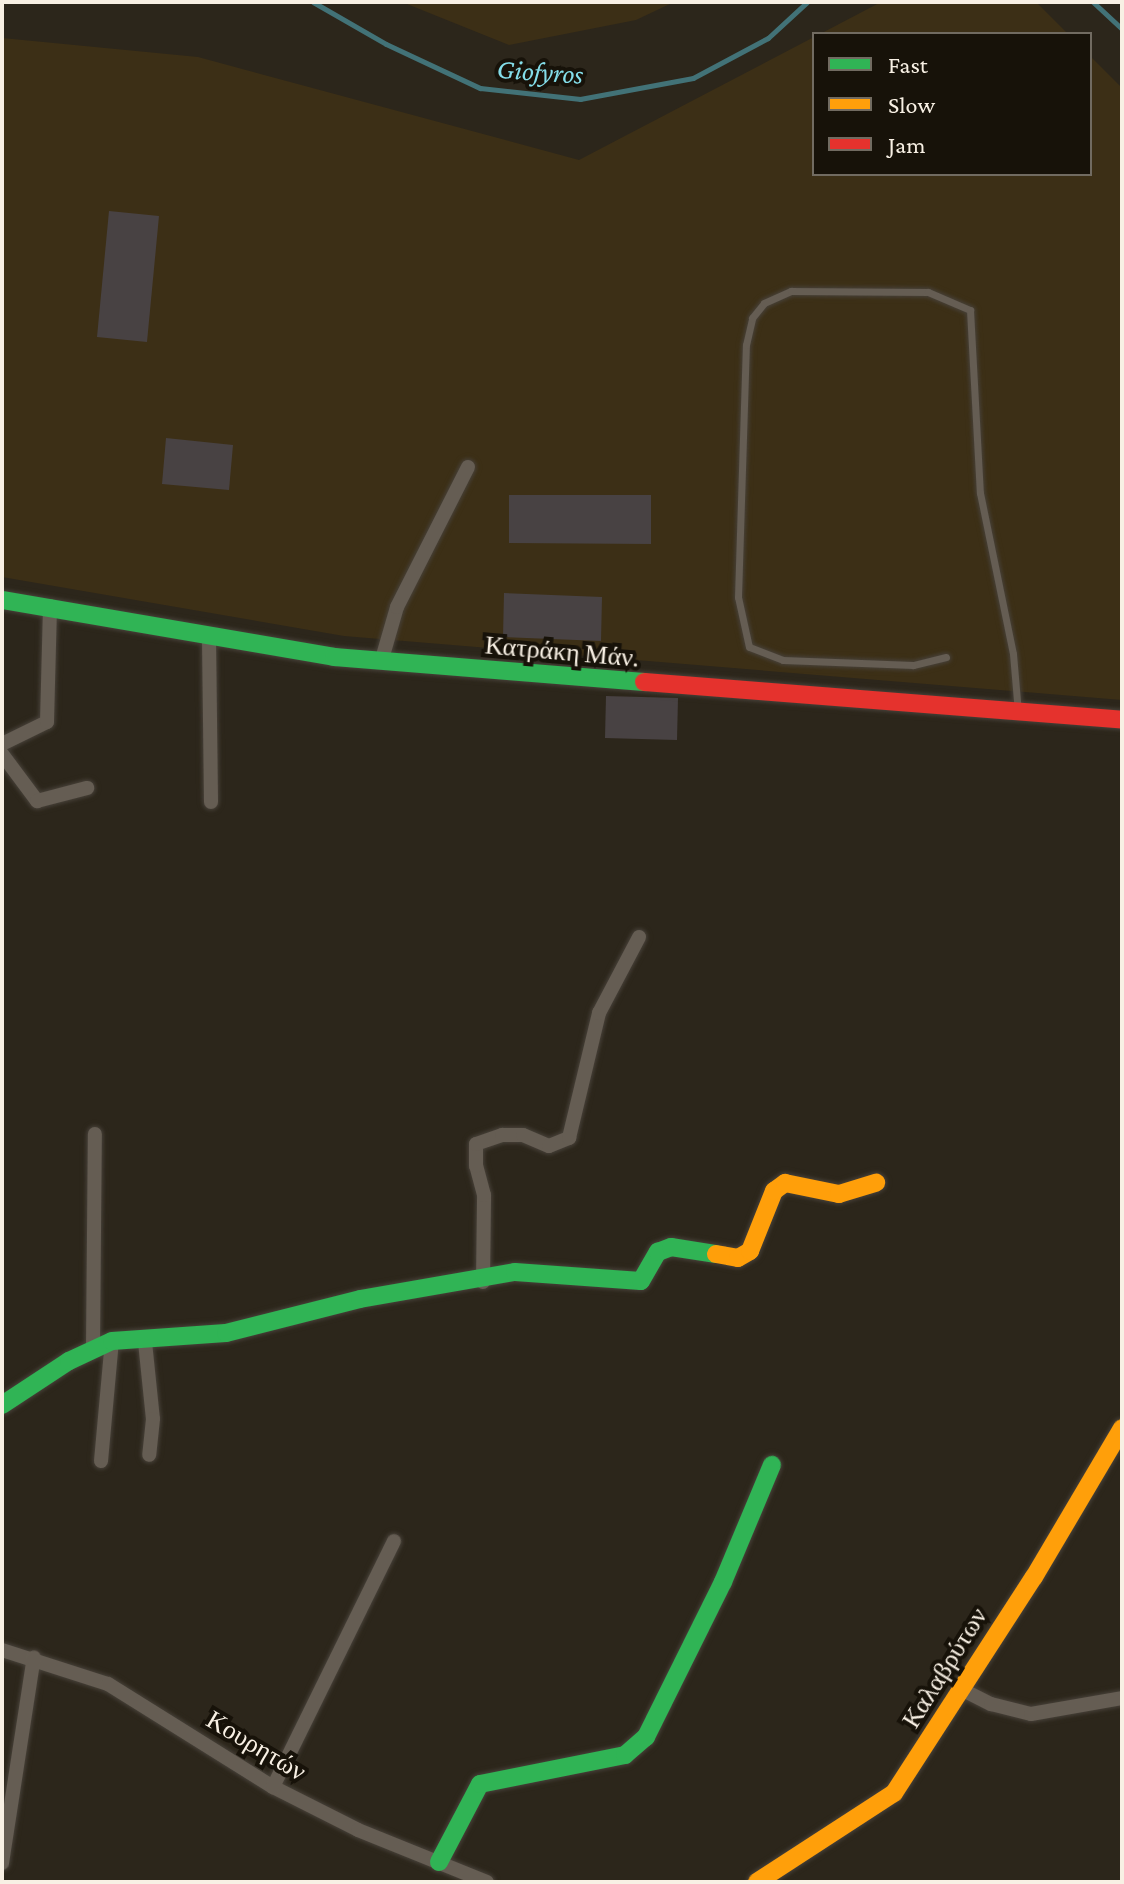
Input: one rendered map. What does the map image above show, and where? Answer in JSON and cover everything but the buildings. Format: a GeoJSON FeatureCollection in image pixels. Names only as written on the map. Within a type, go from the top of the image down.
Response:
{"type":"FeatureCollection","features":[{"type":"Feature","properties":{"kind":"street"},"geometry":{"type":"LineString","coordinates":[[382,659],[397,607],[468,467]]}},
{"type":"Feature","properties":{"kind":"street","name":"Κατράκη Μάν."},"geometry":{"type":"LineString","coordinates":[[2,600],[50,606],[209,638],[382,659],[1018,714],[1122,720]]}},
{"type":"Feature","properties":{"kind":"street"},"geometry":{"type":"LineString","coordinates":[[2,744],[47,722],[50,606]]}},
{"type":"Feature","properties":{"kind":"street"},"geometry":{"type":"LineString","coordinates":[[209,638],[211,802]]}},
{"type":"Feature","properties":{"kind":"street"},"geometry":{"type":"LineString","coordinates":[[2,754],[37,801],[87,788]]}},
{"type":"Feature","properties":{"kind":"street"},"geometry":{"type":"LineString","coordinates":[[483,1282],[484,1195],[473,1151],[476,1144],[502,1135],[523,1135],[549,1146],[569,1138],[599,1013],[639,937]]}},
{"type":"Feature","properties":{"kind":"street"},"geometry":{"type":"LineString","coordinates":[[93,1347],[95,1134]]}},
{"type":"Feature","properties":{"kind":"street"},"geometry":{"type":"LineString","coordinates":[[2,1405],[93,1347],[112,1341],[145,1342],[226,1333],[360,1299],[483,1282],[515,1272],[557,1271],[641,1281],[658,1252],[671,1247],[738,1258],[750,1251],[774,1191],[785,1183],[839,1194],[876,1183]]}},
{"type":"Feature","properties":{"kind":"street"},"geometry":{"type":"LineString","coordinates":[[101,1461],[112,1341]]}},
{"type":"Feature","properties":{"kind":"street"},"geometry":{"type":"LineString","coordinates":[[145,1342],[153,1419],[149,1455]]}},
{"type":"Feature","properties":{"kind":"street","name":"Καλαβρύτων"},"geometry":{"type":"LineString","coordinates":[[757,1882],[894,1793],[959,1688],[1034,1577],[1122,1428]]}},
{"type":"Feature","properties":{"kind":"street"},"geometry":{"type":"LineString","coordinates":[[439,1862],[480,1784],[625,1755],[646,1737],[723,1582],[772,1465]]}},
{"type":"Feature","properties":{"kind":"street"},"geometry":{"type":"LineString","coordinates":[[273,1787],[394,1541]]}},
{"type":"Feature","properties":{"kind":"street","name":"Κουρητών"},"geometry":{"type":"LineString","coordinates":[[2,1650],[34,1657],[137,1699],[273,1787],[358,1830],[487,1882]]}},
{"type":"Feature","properties":{"kind":"street"},"geometry":{"type":"LineString","coordinates":[[2,1863],[34,1657]]}},
{"type":"Feature","properties":{"kind":"street"},"geometry":{"type":"LineString","coordinates":[[959,1688],[991,1704],[1031,1714],[1122,1698]]}},
{"type":"Feature","properties":{"kind":"lane"},"geometry":{"type":"LineString","coordinates":[[946,657],[913,665],[783,660],[749,647],[738,597],[746,345],[752,318],[764,303],[791,291],[928,292],[970,310],[975,334],[980,493],[1013,654],[1018,714]]}},
{"type":"Feature","properties":{"kind":"shaded area"},"geometry":{"type":"Polygon","coordinates":[[[402,2],[674,2],[636,20],[509,45],[402,2]]]}},
{"type":"Feature","properties":{"kind":"shaded area"},"geometry":{"type":"Polygon","coordinates":[[[881,2],[1036,2],[1066,32],[824,32],[881,2]]]}},
{"type":"Feature","properties":{"kind":"shaded area"},"geometry":{"type":"Polygon","coordinates":[[[2,38],[198,57],[579,160],[812,38],[812,176],[1092,176],[1092,58],[1122,88],[1122,700],[344,636],[2,577],[2,38]]]}},
{"type":"Feature","properties":{"kind":"waterway","name":"Giofyros"},"geometry":{"type":"LineString","coordinates":[[313,2],[386,44],[480,88],[580,99],[693,78],[768,38],[807,2]]}},
{"type":"Feature","properties":{"kind":"waterway","name":"Giofyros"},"geometry":{"type":"LineString","coordinates":[[1093,2],[1122,29]]}},
{"type":"Feature","properties":{"kind":"traffic: fast"},"geometry":{"type":"LineString","coordinates":[[2,600],[334,657],[644,682]]}},
{"type":"Feature","properties":{"kind":"traffic: fast"},"geometry":{"type":"LineString","coordinates":[[2,1405],[69,1361],[112,1341],[226,1333],[360,1299],[515,1272],[641,1281],[658,1252],[671,1247],[716,1254]]}},
{"type":"Feature","properties":{"kind":"traffic: fast"},"geometry":{"type":"LineString","coordinates":[[439,1862],[480,1784],[625,1755],[646,1737],[723,1582],[772,1465]]}},
{"type":"Feature","properties":{"kind":"traffic: slow"},"geometry":{"type":"LineString","coordinates":[[716,1254],[738,1258],[750,1251],[774,1191],[785,1183],[839,1194],[876,1183]]}},
{"type":"Feature","properties":{"kind":"traffic: slow"},"geometry":{"type":"LineString","coordinates":[[757,1882],[894,1793],[1034,1577],[1122,1428]]}},
{"type":"Feature","properties":{"kind":"traffic: jam"},"geometry":{"type":"LineString","coordinates":[[644,682],[1122,720]]}}]}
